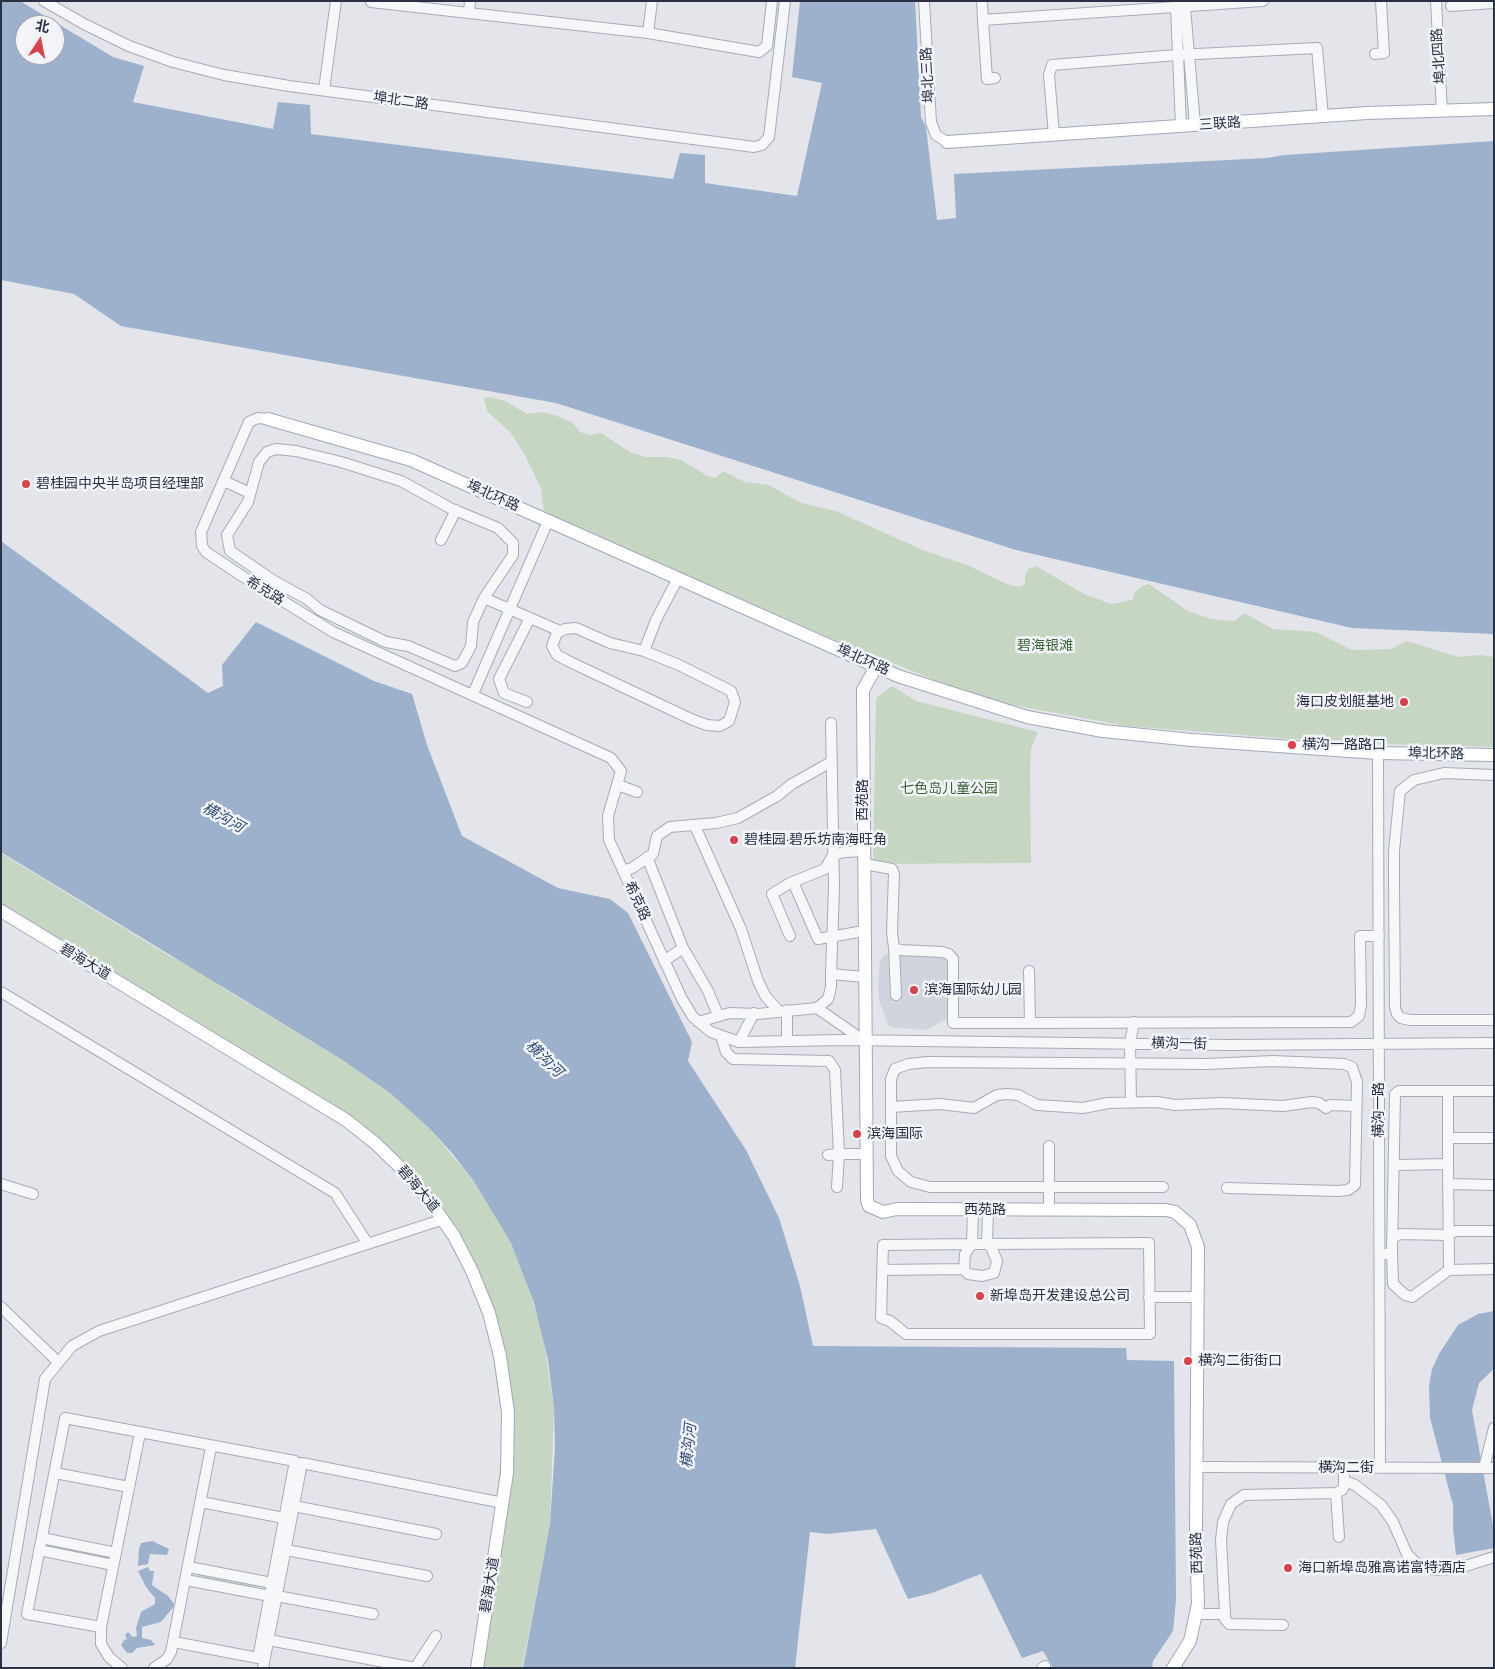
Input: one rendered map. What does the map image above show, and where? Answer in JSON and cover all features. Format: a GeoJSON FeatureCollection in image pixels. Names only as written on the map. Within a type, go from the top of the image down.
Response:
{"type":"FeatureCollection","features":[{"type":"Feature","properties":{"kind":"main road","name":"三联路"},"geometry":{"type":"LineString","coordinates":[[947,142],[1323,117],[1494,109]]}},
{"type":"Feature","properties":{"kind":"main road","name":"埠北环路"},"geometry":{"type":"LineString","coordinates":[[268,419],[411,460],[876,667],[924,686],[1019,714],[1103,731],[1192,740],[1378,752],[1494,755]]}},
{"type":"Feature","properties":{"kind":"main road","name":"西苑路"},"geometry":{"type":"LineString","coordinates":[[876,667],[863,690],[865,1194],[869,1206],[883,1212],[897,1209],[1155,1209],[1175,1212],[1190,1224],[1196,1236],[1198,1297],[1196,1614],[1190,1640],[1173,1668]]}},
{"type":"Feature","properties":{"kind":"main road","name":"碧海大道"},"geometry":{"type":"LineString","coordinates":[[1,911],[336,1114],[375,1143],[422,1191],[451,1232],[466,1259],[489,1313],[497,1342],[506,1392],[509,1429],[507,1473],[472,1668]]}},
{"type":"Feature","properties":{"kind":"main road","name":"碧海大道"},"geometry":{"type":"LineString","coordinates":[[1,916],[342,1124],[376,1150],[400,1173],[451,1241],[475,1290],[495,1354],[504,1409],[501,1503],[477,1668]]}},
{"type":"Feature","properties":{"kind":"street","name":"埠北二路"},"geometry":{"type":"LineString","coordinates":[[44,1],[107,36],[173,62],[254,80],[747,146],[759,146],[769,137],[785,1]]}},
{"type":"Feature","properties":{"kind":"street"},"geometry":{"type":"LineString","coordinates":[[324,90],[336,1]]}},
{"type":"Feature","properties":{"kind":"street"},"geometry":{"type":"LineString","coordinates":[[469,13],[470,1]]}},
{"type":"Feature","properties":{"kind":"street"},"geometry":{"type":"LineString","coordinates":[[648,34],[652,1]]}},
{"type":"Feature","properties":{"kind":"street"},"geometry":{"type":"LineString","coordinates":[[371,2],[648,34],[759,52],[767,46],[772,1]]}},
{"type":"Feature","properties":{"kind":"street","name":"埠北三路"},"geometry":{"type":"LineString","coordinates":[[924,1],[931,122],[936,135],[947,142]]}},
{"type":"Feature","properties":{"kind":"street"},"geometry":{"type":"LineString","coordinates":[[982,1],[988,79],[995,78]]}},
{"type":"Feature","properties":{"kind":"street"},"geometry":{"type":"LineString","coordinates":[[983,20],[1263,1]]}},
{"type":"Feature","properties":{"kind":"street"},"geometry":{"type":"LineString","coordinates":[[1375,54],[1384,53],[1381,1]]}},
{"type":"Feature","properties":{"kind":"street","name":"埠北四路"},"geometry":{"type":"LineString","coordinates":[[1436,1],[1442,111]]}},
{"type":"Feature","properties":{"kind":"street"},"geometry":{"type":"LineString","coordinates":[[1451,6],[1494,4]]}},
{"type":"Feature","properties":{"kind":"street"},"geometry":{"type":"LineString","coordinates":[[1181,7],[1179,51],[1177,55],[1181,126]]}},
{"type":"Feature","properties":{"kind":"street"},"geometry":{"type":"LineString","coordinates":[[1181,7],[1190,55],[1195,125]]}},
{"type":"Feature","properties":{"kind":"street"},"geometry":{"type":"LineString","coordinates":[[1054,135],[1049,74],[1052,65],[1177,55],[1317,48],[1323,117]]}},
{"type":"Feature","properties":{"kind":"street","name":"希克路"},"geometry":{"type":"LineString","coordinates":[[268,419],[258,418],[249,422],[200,536],[202,546],[206,552],[297,612],[333,632],[612,758],[621,771],[610,808],[608,832],[623,871],[664,961],[682,999],[698,1022],[721,1036],[739,1042],[787,1040],[864,1041]]}},
{"type":"Feature","properties":{"kind":"street"},"geometry":{"type":"LineString","coordinates":[[276,449],[323,457],[401,481],[456,510],[498,528],[513,543],[513,555],[484,598],[473,622],[471,646],[462,663],[455,666],[408,646],[386,642],[320,610],[307,599],[274,581],[230,551],[227,535],[244,511],[259,462],[267,452],[276,449]]}},
{"type":"Feature","properties":{"kind":"street"},"geometry":{"type":"LineString","coordinates":[[224,481],[250,493]]}},
{"type":"Feature","properties":{"kind":"street"},"geometry":{"type":"LineString","coordinates":[[441,540],[456,510]]}},
{"type":"Feature","properties":{"kind":"street"},"geometry":{"type":"LineString","coordinates":[[473,694],[548,521]]}},
{"type":"Feature","properties":{"kind":"street"},"geometry":{"type":"LineString","coordinates":[[644,651],[656,620],[678,578]]}},
{"type":"Feature","properties":{"kind":"street"},"geometry":{"type":"LineString","coordinates":[[484,598],[510,610],[526,613],[560,631],[576,628],[610,642],[644,651],[679,665],[731,692],[735,702],[729,721],[720,726],[707,725],[693,720],[568,661],[557,655],[552,646],[560,631]]}},
{"type":"Feature","properties":{"kind":"street"},"geometry":{"type":"LineString","coordinates":[[526,613],[499,679],[504,693],[528,702]]}},
{"type":"Feature","properties":{"kind":"street"},"geometry":{"type":"LineString","coordinates":[[698,1022],[718,1015],[817,1008],[828,999],[831,987],[833,856],[831,723]]}},
{"type":"Feature","properties":{"kind":"street","name":"横沟一路"},"geometry":{"type":"LineString","coordinates":[[1378,752],[1380,1468]]}},
{"type":"Feature","properties":{"kind":"street"},"geometry":{"type":"LineString","coordinates":[[623,871],[632,868],[653,854],[658,836],[670,827],[695,826],[738,818],[831,762]]}},
{"type":"Feature","properties":{"kind":"street"},"geometry":{"type":"LineString","coordinates":[[1494,775],[1444,773],[1414,780],[1400,791],[1394,852],[1395,1006],[1401,1018],[1410,1020],[1494,1020]]}},
{"type":"Feature","properties":{"kind":"street"},"geometry":{"type":"LineString","coordinates":[[618,786],[637,792]]}},
{"type":"Feature","properties":{"kind":"street"},"geometry":{"type":"LineString","coordinates":[[695,826],[741,929],[758,981],[766,997],[783,1010],[787,1040]]}},
{"type":"Feature","properties":{"kind":"street"},"geometry":{"type":"LineString","coordinates":[[790,936],[772,894],[825,869],[833,856],[845,852],[892,869],[894,874],[892,932],[896,995]]}},
{"type":"Feature","properties":{"kind":"street"},"geometry":{"type":"LineString","coordinates":[[648,857],[683,948],[708,991],[718,1015]]}},
{"type":"Feature","properties":{"kind":"street"},"geometry":{"type":"LineString","coordinates":[[794,882],[818,939],[864,931]]}},
{"type":"Feature","properties":{"kind":"street"},"geometry":{"type":"LineString","coordinates":[[894,948],[949,954],[953,959],[954,1023],[1351,1022],[1359,1016],[1362,1004],[1360,936],[1379,936]]}},
{"type":"Feature","properties":{"kind":"street"},"geometry":{"type":"LineString","coordinates":[[664,961],[683,948]]}},
{"type":"Feature","properties":{"kind":"street"},"geometry":{"type":"LineString","coordinates":[[1379,960],[1395,960]]}},
{"type":"Feature","properties":{"kind":"street"},"geometry":{"type":"LineString","coordinates":[[1029,972],[1030,1022]]}},
{"type":"Feature","properties":{"kind":"street"},"geometry":{"type":"LineString","coordinates":[[831,974],[864,977]]}},
{"type":"Feature","properties":{"kind":"street"},"geometry":{"type":"LineString","coordinates":[[1,992],[335,1193],[368,1244]]}},
{"type":"Feature","properties":{"kind":"street"},"geometry":{"type":"LineString","coordinates":[[817,1008],[864,1041]]}},
{"type":"Feature","properties":{"kind":"street"},"geometry":{"type":"LineString","coordinates":[[739,1042],[754,1013]]}},
{"type":"Feature","properties":{"kind":"street"},"geometry":{"type":"LineString","coordinates":[[1130,1102],[1130,1043],[1134,1022]]}},
{"type":"Feature","properties":{"kind":"street"},"geometry":{"type":"LineString","coordinates":[[721,1036],[726,1052],[733,1059],[829,1061],[835,1070],[839,1154],[837,1188]]}},
{"type":"Feature","properties":{"kind":"street","name":"横沟一街"},"geometry":{"type":"LineString","coordinates":[[864,1041],[1494,1043]]}},
{"type":"Feature","properties":{"kind":"street"},"geometry":{"type":"LineString","coordinates":[[1163,1186],[930,1187],[911,1182],[898,1171],[891,1156],[891,1079],[895,1069],[908,1064],[928,1062],[1207,1064],[1273,1061],[1344,1064],[1352,1067],[1355,1073],[1356,1178],[1354,1185],[1348,1190],[1227,1188]]}},
{"type":"Feature","properties":{"kind":"street"},"geometry":{"type":"LineString","coordinates":[[1494,1091],[1399,1091],[1395,1094],[1393,1284],[1405,1295],[1412,1297],[1449,1270],[1494,1269]]}},
{"type":"Feature","properties":{"kind":"street"},"geometry":{"type":"LineString","coordinates":[[1448,1091],[1447,1235],[1449,1270]]}},
{"type":"Feature","properties":{"kind":"street"},"geometry":{"type":"LineString","coordinates":[[891,1107],[940,1104],[974,1108],[997,1095],[1007,1094],[1018,1095],[1037,1105],[1083,1108],[1108,1103],[1130,1102],[1157,1102],[1175,1105],[1222,1103],[1283,1106],[1312,1102],[1319,1103],[1326,1108],[1330,1105],[1355,1106]]}},
{"type":"Feature","properties":{"kind":"street"},"geometry":{"type":"LineString","coordinates":[[1448,1138],[1494,1138]]}},
{"type":"Feature","properties":{"kind":"street"},"geometry":{"type":"LineString","coordinates":[[1049,1146],[1049,1209]]}},
{"type":"Feature","properties":{"kind":"street"},"geometry":{"type":"LineString","coordinates":[[828,1155],[865,1154]]}},
{"type":"Feature","properties":{"kind":"street"},"geometry":{"type":"LineString","coordinates":[[1395,1165],[1448,1164]]}},
{"type":"Feature","properties":{"kind":"street"},"geometry":{"type":"LineString","coordinates":[[1,1184],[33,1194]]}},
{"type":"Feature","properties":{"kind":"street"},"geometry":{"type":"LineString","coordinates":[[1448,1184],[1494,1185]]}},
{"type":"Feature","properties":{"kind":"street"},"geometry":{"type":"LineString","coordinates":[[964,1270],[965,1254],[972,1244],[973,1210]]}},
{"type":"Feature","properties":{"kind":"street"},"geometry":{"type":"LineString","coordinates":[[882,1270],[964,1270],[968,1274],[982,1276],[994,1274],[996,1256],[987,1244],[988,1210]]}},
{"type":"Feature","properties":{"kind":"street"},"geometry":{"type":"LineString","coordinates":[[1,1643],[45,1379],[72,1346],[99,1331],[438,1222]]}},
{"type":"Feature","properties":{"kind":"street"},"geometry":{"type":"LineString","coordinates":[[1394,1237],[1400,1234],[1447,1235],[1456,1231],[1494,1231]]}},
{"type":"Feature","properties":{"kind":"street"},"geometry":{"type":"LineString","coordinates":[[1149,1243],[1150,1334],[906,1334],[890,1320],[881,1318],[882,1246],[987,1244],[1149,1243]]}},
{"type":"Feature","properties":{"kind":"street"},"geometry":{"type":"LineString","coordinates":[[1379,1254],[1392,1254]]}},
{"type":"Feature","properties":{"kind":"street"},"geometry":{"type":"LineString","coordinates":[[1149,1297],[1198,1297]]}},
{"type":"Feature","properties":{"kind":"street"},"geometry":{"type":"LineString","coordinates":[[1,1307],[58,1362]]}},
{"type":"Feature","properties":{"kind":"street"},"geometry":{"type":"LineString","coordinates":[[101,1627],[27,1614],[65,1418],[501,1503]]}},
{"type":"Feature","properties":{"kind":"street"},"geometry":{"type":"LineString","coordinates":[[1489,1468],[1494,1428]]}},
{"type":"Feature","properties":{"kind":"street"},"geometry":{"type":"LineString","coordinates":[[122,1668],[110,1657],[101,1644],[101,1627],[140,1433]]}},
{"type":"Feature","properties":{"kind":"street"},"geometry":{"type":"LineString","coordinates":[[154,1668],[167,1659],[174,1642],[211,1447]]}},
{"type":"Feature","properties":{"kind":"street"},"geometry":{"type":"LineString","coordinates":[[174,1642],[258,1658],[286,1550],[294,1506],[298,1462]]}},
{"type":"Feature","properties":{"kind":"street"},"geometry":{"type":"LineString","coordinates":[[263,1668],[273,1596],[272,1583],[284,1518],[298,1462]]}},
{"type":"Feature","properties":{"kind":"street","name":"横沟二街"},"geometry":{"type":"LineString","coordinates":[[1198,1467],[1489,1468]]}},
{"type":"Feature","properties":{"kind":"street"},"geometry":{"type":"LineString","coordinates":[[1283,1625],[1229,1624],[1225,1620],[1221,1540],[1223,1522],[1231,1504],[1244,1495],[1336,1493],[1342,1490],[1344,1468]]}},
{"type":"Feature","properties":{"kind":"street"},"geometry":{"type":"LineString","coordinates":[[55,1473],[129,1487]]}},
{"type":"Feature","properties":{"kind":"street"},"geometry":{"type":"LineString","coordinates":[[1344,1481],[1355,1485],[1381,1505],[1394,1522],[1407,1554],[1418,1566],[1434,1570],[1456,1569],[1494,1557]]}},
{"type":"Feature","properties":{"kind":"street"},"geometry":{"type":"LineString","coordinates":[[1336,1493],[1339,1537]]}},
{"type":"Feature","properties":{"kind":"street"},"geometry":{"type":"LineString","coordinates":[[201,1502],[284,1518]]}},
{"type":"Feature","properties":{"kind":"street"},"geometry":{"type":"LineString","coordinates":[[294,1506],[436,1534]]}},
{"type":"Feature","properties":{"kind":"street"},"geometry":{"type":"LineString","coordinates":[[42,1538],[116,1553]]}},
{"type":"Feature","properties":{"kind":"street"},"geometry":{"type":"LineString","coordinates":[[39,1550],[113,1565]]}},
{"type":"Feature","properties":{"kind":"street"},"geometry":{"type":"LineString","coordinates":[[286,1550],[427,1576]]}},
{"type":"Feature","properties":{"kind":"street"},"geometry":{"type":"LineString","coordinates":[[189,1567],[272,1583]]}},
{"type":"Feature","properties":{"kind":"street"},"geometry":{"type":"LineString","coordinates":[[186,1580],[373,1614]]}},
{"type":"Feature","properties":{"kind":"street"},"geometry":{"type":"LineString","coordinates":[[1196,1614],[1225,1614]]}},
{"type":"Feature","properties":{"kind":"street"},"geometry":{"type":"LineString","coordinates":[[268,1640],[415,1668],[436,1636]]}},
{"type":"Feature","properties":{"kind":"shaded area","name":"滨海国际幼儿园"},"geometry":{"type":"Polygon","coordinates":[[[940,954],[948,959],[949,1011],[947,1019],[926,1030],[894,1028],[888,1025],[879,1000],[878,984],[880,961],[884,955],[940,954]]]}},
{"type":"Feature","properties":{"kind":"green space","name":"碧海银滩"},"geometry":{"type":"Polygon","coordinates":[[[489,397],[505,401],[527,414],[543,412],[557,416],[573,423],[580,432],[590,435],[601,433],[630,452],[646,457],[667,457],[681,460],[706,475],[715,478],[723,471],[745,482],[769,485],[801,503],[836,511],[923,550],[967,565],[1007,584],[1019,587],[1025,584],[1028,569],[1036,566],[1086,595],[1112,604],[1132,600],[1135,592],[1142,586],[1149,584],[1188,611],[1211,619],[1235,621],[1244,613],[1273,629],[1316,632],[1352,650],[1390,649],[1407,641],[1458,657],[1480,655],[1494,657],[1494,747],[1345,743],[1126,726],[1002,703],[952,687],[833,639],[544,513],[541,489],[525,455],[511,433],[487,411],[484,399],[489,397]]]}},
{"type":"Feature","properties":{"kind":"green space","name":"七色岛儿童公园"},"geometry":{"type":"Polygon","coordinates":[[[892,686],[916,701],[1038,732],[1031,749],[1031,863],[873,864],[876,698],[892,686]]]}},
{"type":"Feature","properties":{"kind":"green space"},"geometry":{"type":"Polygon","coordinates":[[[1,853],[166,954],[198,970],[226,990],[341,1059],[390,1093],[429,1128],[473,1180],[511,1243],[523,1272],[542,1331],[554,1408],[550,1524],[522,1668],[477,1668],[507,1403],[489,1313],[427,1198],[342,1118],[1,908],[1,853]]]}},
{"type":"Feature","properties":{"kind":"green space"},"geometry":{"type":"Polygon","coordinates":[[[196,1572],[258,1584],[258,1586],[256,1589],[197,1577],[196,1572]]]}},
{"type":"Feature","properties":{"kind":"water"},"geometry":{"type":"Polygon","coordinates":[[[1,1],[20,1],[43,15],[15,15],[15,65],[65,65],[65,28],[113,57],[144,66],[133,102],[273,129],[278,102],[310,105],[311,134],[673,179],[680,153],[705,155],[705,183],[797,196],[822,83],[792,77],[800,1],[915,1],[921,117],[926,127],[937,220],[956,218],[954,174],[1267,158],[1285,155],[1494,141],[1494,634],[1352,628],[1016,550],[556,403],[121,326],[74,294],[1,280],[1,1]]]}},
{"type":"Feature","properties":{"kind":"water","name":"横沟河"},"geometry":{"type":"Polygon","coordinates":[[[1,541],[208,693],[223,686],[222,665],[256,622],[374,681],[412,694],[427,745],[462,836],[558,888],[610,899],[628,913],[692,1042],[688,1061],[746,1150],[779,1218],[800,1286],[813,1346],[1126,1348],[1127,1360],[1174,1361],[1176,1600],[1173,1631],[1153,1661],[1152,1668],[1053,1668],[1043,1651],[1022,1658],[981,1574],[932,1593],[908,1599],[876,1529],[827,1534],[810,1532],[795,1668],[523,1668],[550,1524],[555,1447],[554,1408],[548,1360],[534,1303],[511,1243],[473,1180],[452,1153],[429,1128],[390,1093],[341,1059],[1,852],[1,541]]]}},
{"type":"Feature","properties":{"kind":"water"},"geometry":{"type":"Polygon","coordinates":[[[1494,1311],[1494,1369],[1479,1383],[1472,1410],[1494,1531],[1494,1548],[1456,1555],[1453,1505],[1430,1418],[1429,1386],[1432,1369],[1439,1354],[1458,1325],[1478,1314],[1494,1311]]]}},
{"type":"Feature","properties":{"kind":"water"},"geometry":{"type":"Polygon","coordinates":[[[152,1541],[169,1549],[167,1555],[150,1554],[148,1564],[138,1566],[141,1543],[152,1541]]]}},
{"type":"Feature","properties":{"kind":"water"},"geometry":{"type":"Polygon","coordinates":[[[148,1567],[150,1571],[154,1571],[152,1585],[168,1596],[175,1605],[161,1622],[142,1627],[142,1638],[151,1640],[155,1645],[137,1648],[132,1653],[127,1653],[121,1645],[127,1639],[125,1635],[128,1632],[133,1637],[137,1636],[136,1628],[141,1612],[155,1604],[155,1598],[146,1587],[138,1571],[148,1567]]]}},
{"type":"Feature","properties":{"kind":"place","name":"碧桂园中央半岛项目经理部"},"geometry":{"type":"Point","coordinates":[26,484]}},
{"type":"Feature","properties":{"kind":"place","name":"海口皮划艇基地"},"geometry":{"type":"Point","coordinates":[1404,702]}},
{"type":"Feature","properties":{"kind":"place","name":"横沟一路路口"},"geometry":{"type":"Point","coordinates":[1292,745]}},
{"type":"Feature","properties":{"kind":"place","name":"碧桂园·碧乐坊南海旺角"},"geometry":{"type":"Point","coordinates":[734,840]}},
{"type":"Feature","properties":{"kind":"place","name":"滨海国际幼儿园"},"geometry":{"type":"Point","coordinates":[914,990]}},
{"type":"Feature","properties":{"kind":"place","name":"滨海国际"},"geometry":{"type":"Point","coordinates":[857,1134]}},
{"type":"Feature","properties":{"kind":"place","name":"新埠岛开发建设总公司"},"geometry":{"type":"Point","coordinates":[980,1296]}},
{"type":"Feature","properties":{"kind":"place","name":"横沟二街街口"},"geometry":{"type":"Point","coordinates":[1188,1361]}},
{"type":"Feature","properties":{"kind":"place","name":"海口新埠岛雅高诺富特酒店"},"geometry":{"type":"Point","coordinates":[1288,1568]}}]}
